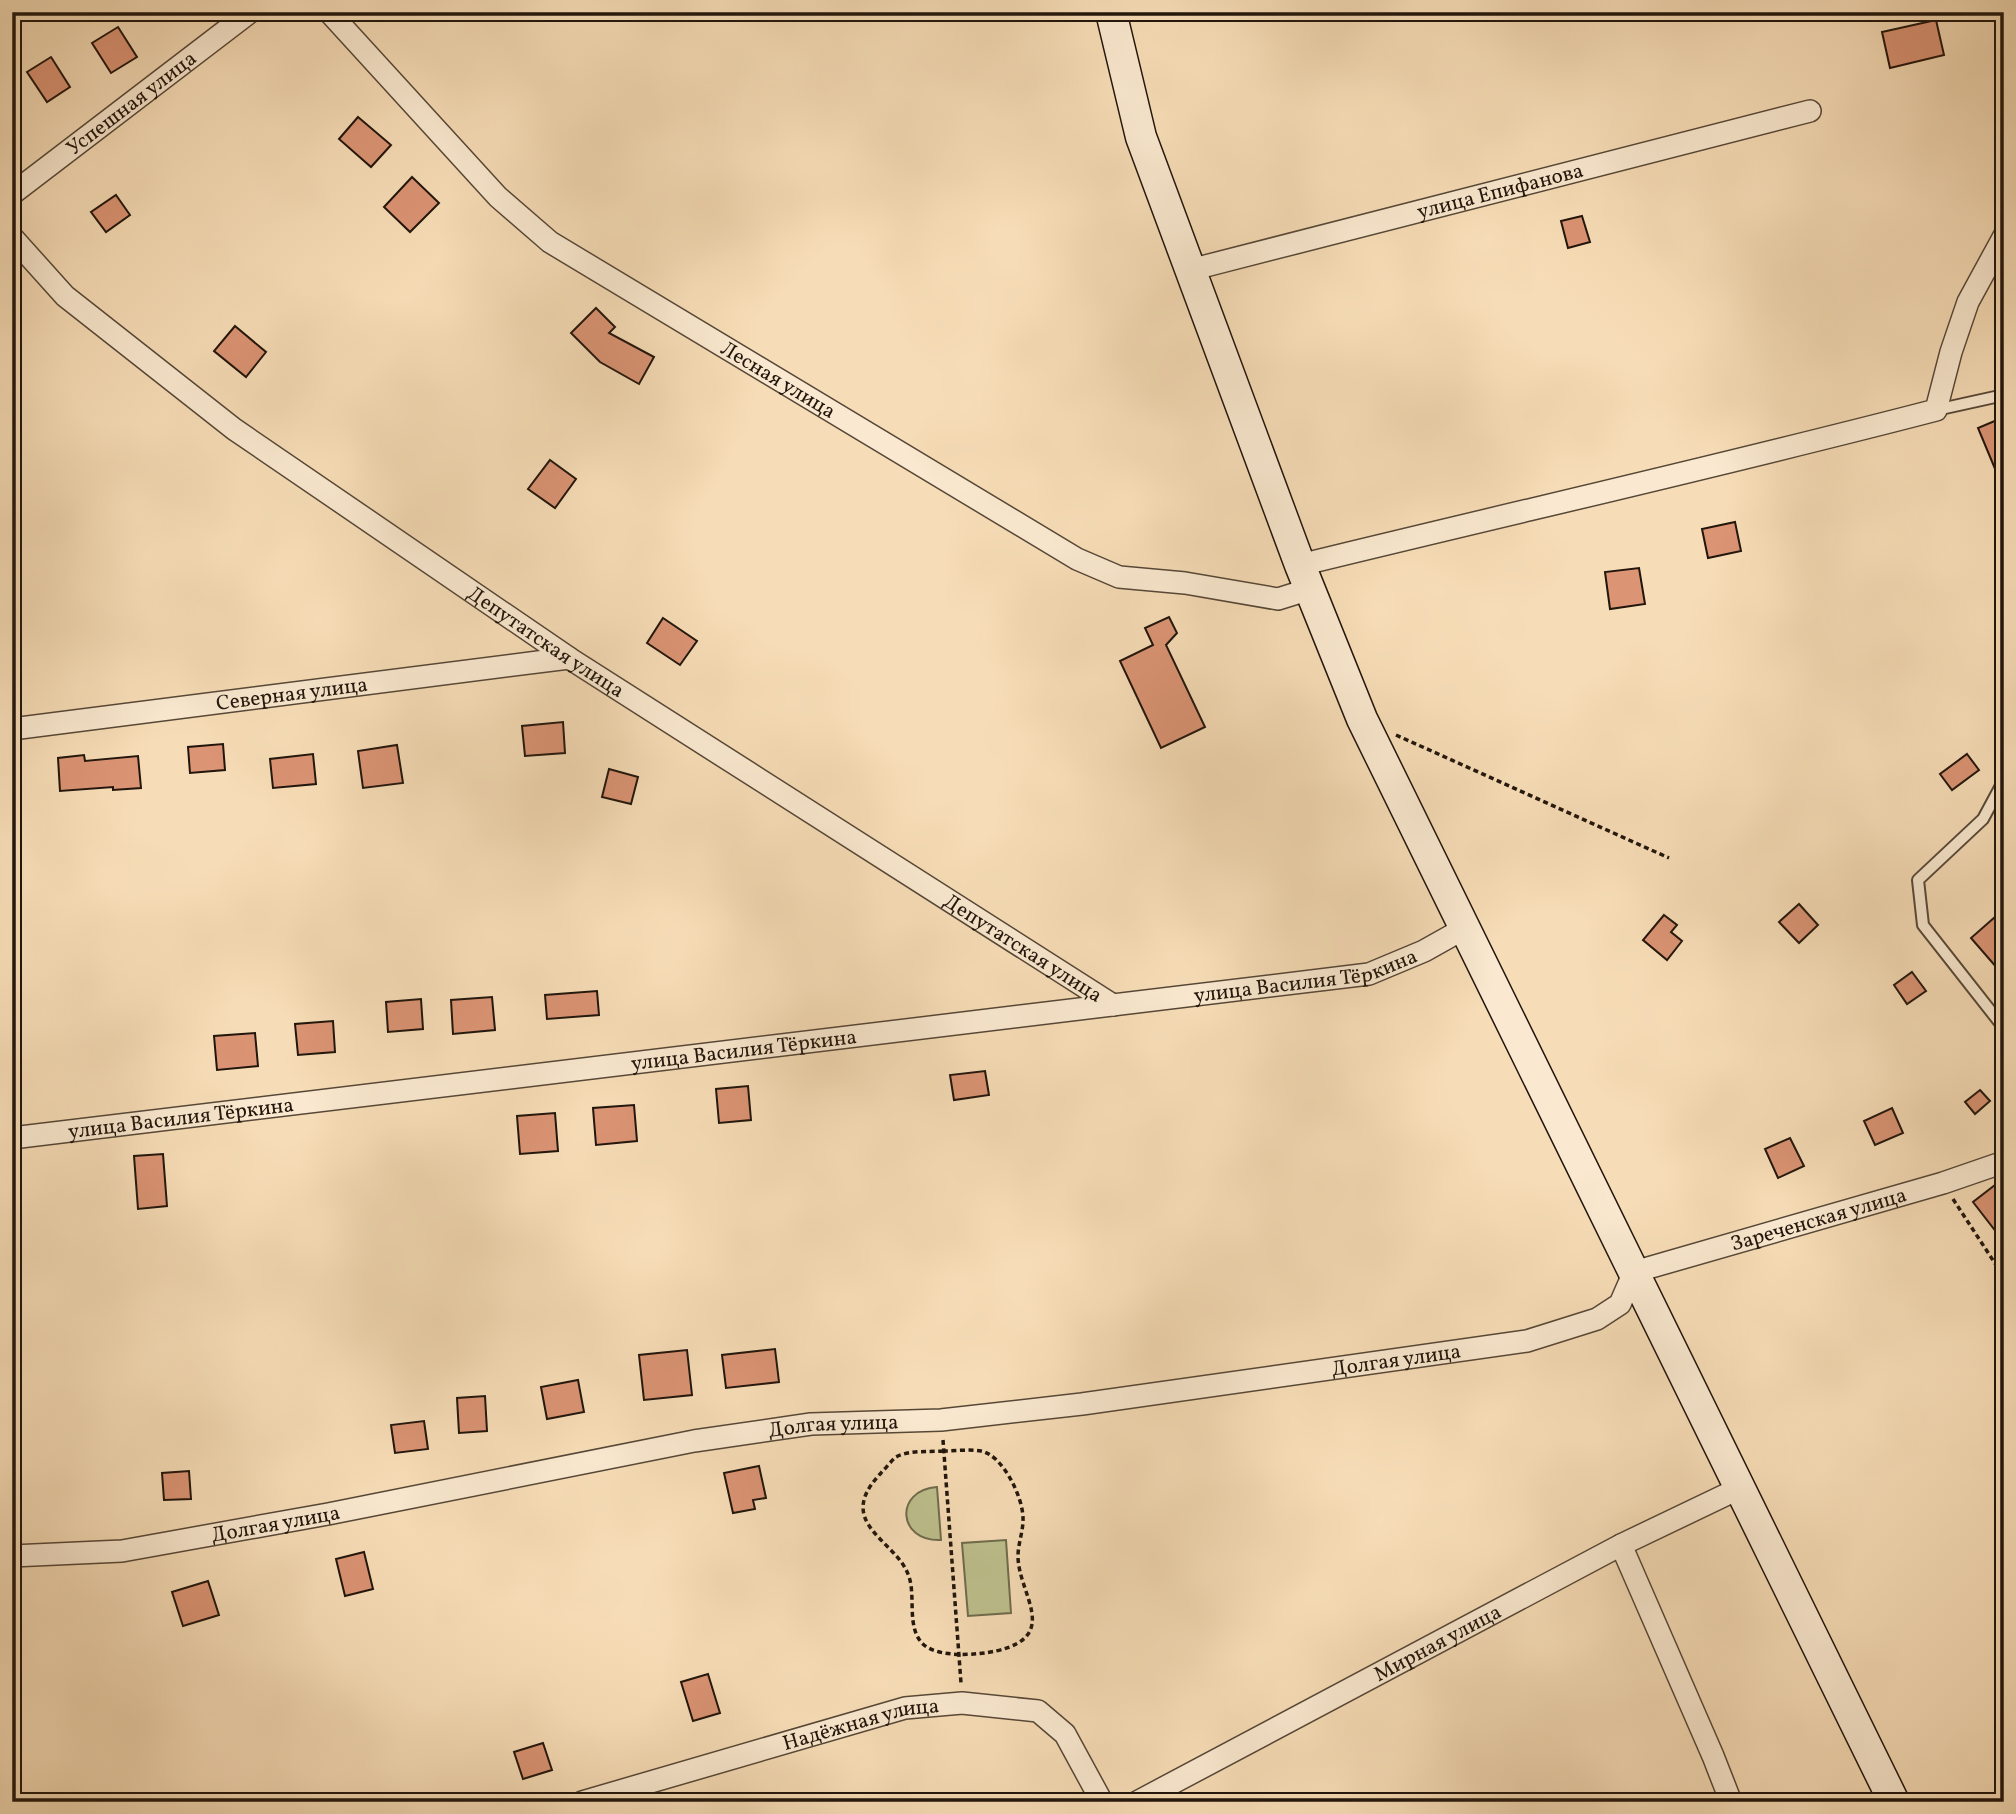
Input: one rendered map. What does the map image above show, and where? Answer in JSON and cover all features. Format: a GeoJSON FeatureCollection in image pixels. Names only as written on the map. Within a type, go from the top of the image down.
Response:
{"type":"FeatureCollection","features":[{"type":"Feature","properties":{"kind":"street","name":"Успешная улица"},"geometry":{"type":"LineString","coordinates":[[12,194],[250,12]]}},
{"type":"Feature","properties":{"kind":"street","name":"Лесная улица"},"geometry":{"type":"LineString","coordinates":[[329,12],[498,197],[550,242],[1077,559],[1119,577],[1185,583],[1278,599],[1305,577],[1560,501],[1795,447],[1936,410]]}},
{"type":"Feature","properties":{"kind":"street"},"geometry":{"type":"LineString","coordinates":[[1111,12],[1141,137],[1305,577],[1362,719],[1894,1802]]}},
{"type":"Feature","properties":{"kind":"street","name":"улица Епифанова"},"geometry":{"type":"LineString","coordinates":[[1190,270],[1810,111]]}},
{"type":"Feature","properties":{"kind":"street"},"geometry":{"type":"LineString","coordinates":[[1936,410],[1968,302],[2004,236]]}},
{"type":"Feature","properties":{"kind":"street","name":"Депутатская улица"},"geometry":{"type":"LineString","coordinates":[[12,237],[65,296],[234,429],[569,658],[1113,1005]]}},
{"type":"Feature","properties":{"kind":"street","name":"Северная улица"},"geometry":{"type":"LineString","coordinates":[[12,729],[569,658]]}},
{"type":"Feature","properties":{"kind":"street","name":"улица Василия Тёркина"},"geometry":{"type":"LineString","coordinates":[[12,1138],[1368,974],[1424,951],[1465,928]]}},
{"type":"Feature","properties":{"kind":"street","name":"Зареченская улица"},"geometry":{"type":"LineString","coordinates":[[1634,1272],[1943,1183],[2004,1162]]}},
{"type":"Feature","properties":{"kind":"street","name":"Долгая улица"},"geometry":{"type":"LineString","coordinates":[[12,1556],[122,1551],[328,1514],[694,1441],[759,1431],[811,1424],[941,1420],[1082,1404],[1527,1341],[1597,1318],[1620,1304],[1634,1272]]}},
{"type":"Feature","properties":{"kind":"street","name":"Мирная улица"},"geometry":{"type":"LineString","coordinates":[[1137,1802],[1621,1545],[1740,1488]]}},
{"type":"Feature","properties":{"kind":"street"},"geometry":{"type":"LineString","coordinates":[[1621,1545],[1731,1802]]}},
{"type":"Feature","properties":{"kind":"street","name":"Надёжная улица"},"geometry":{"type":"LineString","coordinates":[[582,1802],[905,1708],[962,1703],[1038,1711],[1065,1734],[1102,1802]]}},
{"type":"Feature","properties":{"kind":"lane"},"geometry":{"type":"LineString","coordinates":[[1936,410],[2004,396]]}},
{"type":"Feature","properties":{"kind":"lane"},"geometry":{"type":"LineString","coordinates":[[2004,780],[1983,819],[1918,880],[1923,925],[2004,1028]]}},
{"type":"Feature","properties":{"kind":"path"},"geometry":{"type":"LineString","coordinates":[[1362,719],[1670,858]]}},
{"type":"Feature","properties":{"kind":"path"},"geometry":{"type":"LineString","coordinates":[[1943,1183],[2000,1270],[1997,1321],[2004,1346]]}},
{"type":"Feature","properties":{"kind":"path"},"geometry":{"type":"LineString","coordinates":[[941,1420],[962,1703]]}},
{"type":"Feature","properties":{"kind":"path"},"geometry":{"type":"LineString","coordinates":[[943,1451],[981,1451],[990,1455],[1013,1484],[1022,1504],[1024,1518],[1018,1543],[1018,1559],[1032,1606],[1032,1620],[1024,1639],[996,1651],[942,1654],[922,1643],[916,1634],[911,1584],[907,1571],[868,1523],[863,1512],[869,1486],[895,1458],[905,1454],[943,1451]]}},
{"type":"Feature","properties":{"kind":"green space"},"geometry":{"type":"Polygon","coordinates":[[[937,1487],[941,1540],[926,1538],[916,1533],[909,1525],[906,1515],[913,1497],[923,1490],[937,1487]]]}},
{"type":"Feature","properties":{"kind":"green space"},"geometry":{"type":"Polygon","coordinates":[[[1006,1540],[1011,1613],[968,1616],[962,1543],[1006,1540]]]}},
{"type":"Feature","properties":{"kind":"building"},"geometry":{"type":"Polygon","coordinates":[[[1936,20],[1944,55],[1890,68],[1882,32],[1936,20]]]}},
{"type":"Feature","properties":{"kind":"building"},"geometry":{"type":"Polygon","coordinates":[[[118,27],[137,57],[111,73],[92,43],[118,27]]]}},
{"type":"Feature","properties":{"kind":"building"},"geometry":{"type":"Polygon","coordinates":[[[51,57],[70,87],[47,102],[27,72],[51,57]]]}},
{"type":"Feature","properties":{"kind":"building"},"geometry":{"type":"Polygon","coordinates":[[[358,117],[391,145],[371,167],[339,139],[358,117]]]}},
{"type":"Feature","properties":{"kind":"building"},"geometry":{"type":"Polygon","coordinates":[[[412,177],[439,203],[410,232],[384,207],[412,177]]]}},
{"type":"Feature","properties":{"kind":"building"},"geometry":{"type":"Polygon","coordinates":[[[116,195],[130,215],[106,232],[91,212],[116,195]]]}},
{"type":"Feature","properties":{"kind":"building"},"geometry":{"type":"Polygon","coordinates":[[[1582,216],[1590,242],[1568,248],[1561,221],[1582,216]]]}},
{"type":"Feature","properties":{"kind":"building"},"geometry":{"type":"Polygon","coordinates":[[[596,308],[615,327],[609,333],[654,357],[639,384],[600,362],[571,333],[596,308]]]}},
{"type":"Feature","properties":{"kind":"building"},"geometry":{"type":"Polygon","coordinates":[[[235,326],[266,352],[246,377],[214,351],[235,326]]]}},
{"type":"Feature","properties":{"kind":"building"},"geometry":{"type":"Polygon","coordinates":[[[2004,417],[2004,488],[2003,488],[1978,428],[2004,417]]]}},
{"type":"Feature","properties":{"kind":"building"},"geometry":{"type":"Polygon","coordinates":[[[550,460],[576,479],[555,508],[528,489],[550,460]]]}},
{"type":"Feature","properties":{"kind":"building"},"geometry":{"type":"Polygon","coordinates":[[[1735,522],[1741,551],[1708,558],[1702,529],[1735,522]]]}},
{"type":"Feature","properties":{"kind":"building"},"geometry":{"type":"Polygon","coordinates":[[[1639,568],[1645,604],[1610,609],[1605,572],[1639,568]]]}},
{"type":"Feature","properties":{"kind":"building"},"geometry":{"type":"Polygon","coordinates":[[[1169,617],[1177,633],[1166,645],[1205,727],[1161,748],[1120,661],[1153,645],[1145,628],[1169,617]]]}},
{"type":"Feature","properties":{"kind":"building"},"geometry":{"type":"Polygon","coordinates":[[[663,618],[697,641],[680,665],[647,643],[663,618]]]}},
{"type":"Feature","properties":{"kind":"building"},"geometry":{"type":"Polygon","coordinates":[[[563,722],[565,753],[525,756],[522,726],[563,722]]]}},
{"type":"Feature","properties":{"kind":"building"},"geometry":{"type":"Polygon","coordinates":[[[223,744],[225,770],[190,773],[188,747],[223,744]]]}},
{"type":"Feature","properties":{"kind":"building"},"geometry":{"type":"Polygon","coordinates":[[[397,745],[403,783],[363,788],[358,751],[397,745]]]}},
{"type":"Feature","properties":{"kind":"building"},"geometry":{"type":"Polygon","coordinates":[[[313,754],[316,784],[273,788],[270,759],[313,754]]]}},
{"type":"Feature","properties":{"kind":"building"},"geometry":{"type":"Polygon","coordinates":[[[1967,754],[1979,770],[1952,790],[1940,774],[1967,754]]]}},
{"type":"Feature","properties":{"kind":"building"},"geometry":{"type":"Polygon","coordinates":[[[84,755],[85,761],[138,756],[141,788],[60,791],[58,758],[84,755]]]}},
{"type":"Feature","properties":{"kind":"building"},"geometry":{"type":"Polygon","coordinates":[[[609,769],[638,777],[631,804],[602,797],[609,769]]]}},
{"type":"Feature","properties":{"kind":"building"},"geometry":{"type":"Polygon","coordinates":[[[1799,904],[1818,925],[1799,943],[1779,922],[1799,904]]]}},
{"type":"Feature","properties":{"kind":"building"},"geometry":{"type":"Polygon","coordinates":[[[1664,915],[1677,925],[1671,932],[1682,941],[1667,960],[1643,940],[1664,915]]]}},
{"type":"Feature","properties":{"kind":"building"},"geometry":{"type":"Polygon","coordinates":[[[1995,917],[2004,928],[2004,976],[1971,938],[1995,917]]]}},
{"type":"Feature","properties":{"kind":"building"},"geometry":{"type":"Polygon","coordinates":[[[1912,972],[1926,991],[1907,1004],[1894,985],[1912,972]]]}},
{"type":"Feature","properties":{"kind":"building"},"geometry":{"type":"Polygon","coordinates":[[[597,991],[599,1015],[547,1019],[545,995],[597,991]]]}},
{"type":"Feature","properties":{"kind":"building"},"geometry":{"type":"Polygon","coordinates":[[[492,997],[495,1030],[453,1034],[451,1000],[492,997]]]}},
{"type":"Feature","properties":{"kind":"building"},"geometry":{"type":"Polygon","coordinates":[[[421,999],[423,1029],[388,1032],[386,1002],[421,999]]]}},
{"type":"Feature","properties":{"kind":"building"},"geometry":{"type":"Polygon","coordinates":[[[333,1021],[335,1052],[298,1055],[295,1024],[333,1021]]]}},
{"type":"Feature","properties":{"kind":"building"},"geometry":{"type":"Polygon","coordinates":[[[255,1033],[258,1066],[217,1070],[214,1036],[255,1033]]]}},
{"type":"Feature","properties":{"kind":"building"},"geometry":{"type":"Polygon","coordinates":[[[985,1071],[989,1095],[954,1100],[950,1075],[985,1071]]]}},
{"type":"Feature","properties":{"kind":"building"},"geometry":{"type":"Polygon","coordinates":[[[748,1086],[751,1120],[719,1123],[716,1089],[748,1086]]]}},
{"type":"Feature","properties":{"kind":"building"},"geometry":{"type":"Polygon","coordinates":[[[1980,1090],[1990,1101],[1975,1114],[1965,1102],[1980,1090]]]}},
{"type":"Feature","properties":{"kind":"building"},"geometry":{"type":"Polygon","coordinates":[[[634,1105],[637,1141],[596,1145],[593,1108],[634,1105]]]}},
{"type":"Feature","properties":{"kind":"building"},"geometry":{"type":"Polygon","coordinates":[[[1892,1108],[1903,1133],[1875,1145],[1864,1121],[1892,1108]]]}},
{"type":"Feature","properties":{"kind":"building"},"geometry":{"type":"Polygon","coordinates":[[[555,1113],[558,1151],[520,1154],[517,1116],[555,1113]]]}},
{"type":"Feature","properties":{"kind":"building"},"geometry":{"type":"Polygon","coordinates":[[[1790,1138],[1804,1166],[1778,1178],[1765,1149],[1790,1138]]]}},
{"type":"Feature","properties":{"kind":"building"},"geometry":{"type":"Polygon","coordinates":[[[163,1154],[167,1206],[138,1209],[134,1156],[163,1154]]]}},
{"type":"Feature","properties":{"kind":"building"},"geometry":{"type":"Polygon","coordinates":[[[2004,1178],[2004,1242],[1973,1202],[2004,1178]]]}},
{"type":"Feature","properties":{"kind":"building"},"geometry":{"type":"Polygon","coordinates":[[[775,1349],[779,1382],[726,1388],[722,1355],[775,1349]]]}},
{"type":"Feature","properties":{"kind":"building"},"geometry":{"type":"Polygon","coordinates":[[[687,1350],[692,1395],[644,1400],[639,1355],[687,1350]]]}},
{"type":"Feature","properties":{"kind":"building"},"geometry":{"type":"Polygon","coordinates":[[[578,1380],[584,1412],[547,1419],[541,1387],[578,1380]]]}},
{"type":"Feature","properties":{"kind":"building"},"geometry":{"type":"Polygon","coordinates":[[[485,1396],[487,1431],[459,1433],[457,1398],[485,1396]]]}},
{"type":"Feature","properties":{"kind":"building"},"geometry":{"type":"Polygon","coordinates":[[[424,1421],[428,1449],[395,1453],[391,1425],[424,1421]]]}},
{"type":"Feature","properties":{"kind":"building"},"geometry":{"type":"Polygon","coordinates":[[[759,1466],[766,1498],[753,1500],[755,1509],[733,1513],[724,1473],[759,1466]]]}},
{"type":"Feature","properties":{"kind":"building"},"geometry":{"type":"Polygon","coordinates":[[[189,1471],[191,1499],[164,1500],[162,1473],[189,1471]]]}},
{"type":"Feature","properties":{"kind":"building"},"geometry":{"type":"Polygon","coordinates":[[[364,1552],[373,1589],[345,1596],[336,1559],[364,1552]]]}},
{"type":"Feature","properties":{"kind":"building"},"geometry":{"type":"Polygon","coordinates":[[[208,1581],[219,1615],[183,1626],[172,1592],[208,1581]]]}},
{"type":"Feature","properties":{"kind":"building"},"geometry":{"type":"Polygon","coordinates":[[[708,1674],[720,1713],[693,1721],[681,1682],[708,1674]]]}},
{"type":"Feature","properties":{"kind":"building"},"geometry":{"type":"Polygon","coordinates":[[[543,1743],[552,1770],[523,1779],[514,1752],[543,1743]]]}}]}
